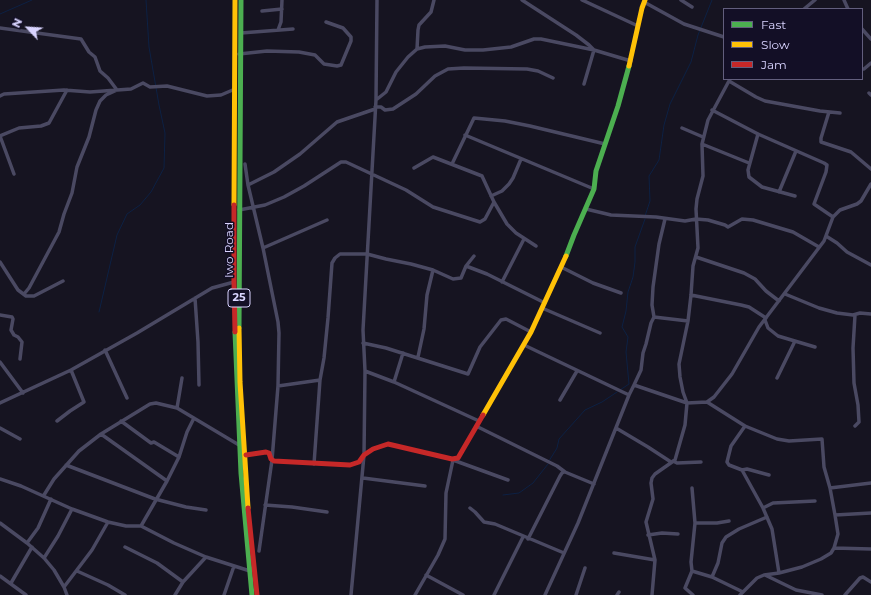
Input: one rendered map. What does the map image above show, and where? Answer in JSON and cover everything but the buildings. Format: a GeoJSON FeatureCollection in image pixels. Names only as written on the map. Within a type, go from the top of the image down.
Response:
{"type":"FeatureCollection","features":[{"type":"Feature","properties":{"kind":"main road"},"geometry":{"type":"LineString","coordinates":[[246,455],[266,452],[269,453],[272,460],[314,464],[356,464],[364,455],[373,449],[388,444],[454,460],[459,457],[531,332],[570,249],[576,230],[594,189],[596,171],[618,106],[644,1]]}},
{"type":"Feature","properties":{"kind":"main road","name":"Iwo Road"},"geometry":{"type":"LineString","coordinates":[[238,2],[240,33],[240,445],[252,595]]}},
{"type":"Feature","properties":{"kind":"main road","name":"Iwo Road"},"geometry":{"type":"LineString","coordinates":[[238,2],[234,89],[234,282],[239,382],[246,455],[249,519],[257,595]]}},
{"type":"Feature","properties":{"kind":"street"},"geometry":{"type":"LineString","coordinates":[[278,30],[282,0]]}},
{"type":"Feature","properties":{"kind":"street"},"geometry":{"type":"LineString","coordinates":[[351,595],[355,539],[363,478],[365,371],[363,343],[376,100],[377,0]]}},
{"type":"Feature","properties":{"kind":"street"},"geometry":{"type":"LineString","coordinates":[[417,49],[419,25],[431,12],[434,0]]}},
{"type":"Feature","properties":{"kind":"street"},"geometry":{"type":"LineString","coordinates":[[522,0],[576,35],[594,50]]}},
{"type":"Feature","properties":{"kind":"street"},"geometry":{"type":"LineString","coordinates":[[582,0],[638,26]]}},
{"type":"Feature","properties":{"kind":"street"},"geometry":{"type":"LineString","coordinates":[[681,0],[692,7]]}},
{"type":"Feature","properties":{"kind":"street"},"geometry":{"type":"LineString","coordinates":[[809,7],[813,0]]}},
{"type":"Feature","properties":{"kind":"street"},"geometry":{"type":"LineString","coordinates":[[644,1],[684,24],[723,37]]}},
{"type":"Feature","properties":{"kind":"street"},"geometry":{"type":"LineString","coordinates":[[262,11],[282,9]]}},
{"type":"Feature","properties":{"kind":"street"},"geometry":{"type":"LineString","coordinates":[[239,54],[299,52],[315,55],[324,64],[337,66],[341,65],[351,41],[350,37],[343,28],[326,22]]}},
{"type":"Feature","properties":{"kind":"street"},"geometry":{"type":"LineString","coordinates":[[0,28],[81,40],[89,52],[95,57],[100,71],[108,78],[117,90]]}},
{"type":"Feature","properties":{"kind":"street"},"geometry":{"type":"LineString","coordinates":[[240,33],[293,29]]}},
{"type":"Feature","properties":{"kind":"street"},"geometry":{"type":"LineString","coordinates":[[863,30],[871,39]]}},
{"type":"Feature","properties":{"kind":"street"},"geometry":{"type":"LineString","coordinates":[[376,100],[386,92],[396,72],[408,57],[417,49],[430,46],[445,46],[465,50],[484,50],[512,46],[534,39],[541,39],[594,50],[630,61]]}},
{"type":"Feature","properties":{"kind":"street"},"geometry":{"type":"LineString","coordinates":[[584,84],[594,50]]}},
{"type":"Feature","properties":{"kind":"street"},"geometry":{"type":"LineString","coordinates":[[863,69],[871,63]]}},
{"type":"Feature","properties":{"kind":"street"},"geometry":{"type":"LineString","coordinates":[[248,185],[274,172],[300,154],[337,122],[375,108],[381,107],[385,110],[394,109],[416,94],[435,76],[448,69],[527,69],[538,71],[553,78]]}},
{"type":"Feature","properties":{"kind":"street"},"geometry":{"type":"LineString","coordinates":[[652,595],[655,560],[646,522],[652,499],[652,478],[655,474],[672,462],[682,434],[687,403],[683,392],[679,364],[688,321],[692,273],[699,243],[696,220],[697,199],[703,176],[702,144],[708,120],[712,110],[730,80],[761,99],[840,113]]}},
{"type":"Feature","properties":{"kind":"street"},"geometry":{"type":"LineString","coordinates":[[0,96],[67,90],[90,92],[131,89],[143,83],[150,87],[167,86],[207,96],[221,95],[234,89]]}},
{"type":"Feature","properties":{"kind":"street"},"geometry":{"type":"LineString","coordinates":[[14,174],[0,136],[19,128],[41,126],[48,123],[67,90]]}},
{"type":"Feature","properties":{"kind":"street"},"geometry":{"type":"LineString","coordinates":[[24,294],[29,288],[59,232],[72,193],[77,167],[100,101],[117,90]]}},
{"type":"Feature","properties":{"kind":"street"},"geometry":{"type":"LineString","coordinates":[[712,110],[758,134],[827,165],[826,172],[814,204],[833,217]]}},
{"type":"Feature","properties":{"kind":"street"},"geometry":{"type":"LineString","coordinates":[[829,112],[821,142],[852,152],[871,169]]}},
{"type":"Feature","properties":{"kind":"street"},"geometry":{"type":"LineString","coordinates":[[452,164],[474,118],[530,126],[605,144]]}},
{"type":"Feature","properties":{"kind":"street"},"geometry":{"type":"LineString","coordinates":[[682,128],[703,137]]}},
{"type":"Feature","properties":{"kind":"street"},"geometry":{"type":"LineString","coordinates":[[758,134],[749,163],[749,177],[762,186],[795,196]]}},
{"type":"Feature","properties":{"kind":"street"},"geometry":{"type":"LineString","coordinates":[[466,135],[594,189]]}},
{"type":"Feature","properties":{"kind":"street"},"geometry":{"type":"LineString","coordinates":[[702,144],[749,163]]}},
{"type":"Feature","properties":{"kind":"street"},"geometry":{"type":"LineString","coordinates":[[779,192],[796,152]]}},
{"type":"Feature","properties":{"kind":"street"},"geometry":{"type":"LineString","coordinates":[[414,168],[433,157],[482,176],[494,202],[507,224],[524,239],[536,246]]}},
{"type":"Feature","properties":{"kind":"street"},"geometry":{"type":"LineString","coordinates":[[491,196],[502,191],[509,184],[521,159]]}},
{"type":"Feature","properties":{"kind":"street"},"geometry":{"type":"LineString","coordinates":[[239,210],[265,205],[284,197],[341,162],[346,162],[406,190],[433,207],[480,222],[485,219],[494,202]]}},
{"type":"Feature","properties":{"kind":"street"},"geometry":{"type":"LineString","coordinates":[[245,164],[248,185],[278,322],[279,334],[278,386],[272,460],[264,505],[259,551]]}},
{"type":"Feature","properties":{"kind":"street"},"geometry":{"type":"LineString","coordinates":[[634,385],[687,403],[707,402],[714,397],[732,374],[759,327],[819,247],[826,236],[833,217],[840,210],[857,204],[871,184]]}},
{"type":"Feature","properties":{"kind":"street"},"geometry":{"type":"LineString","coordinates":[[586,209],[604,214],[637,217],[656,217],[685,221],[708,220],[725,224],[728,227],[742,219],[758,221],[793,232],[819,247]]}},
{"type":"Feature","properties":{"kind":"street"},"geometry":{"type":"LineString","coordinates":[[545,595],[578,524],[640,370],[650,323],[654,317],[652,305],[654,287],[659,244],[665,219]]}},
{"type":"Feature","properties":{"kind":"street"},"geometry":{"type":"LineString","coordinates":[[263,248],[327,220]]}},
{"type":"Feature","properties":{"kind":"street"},"geometry":{"type":"LineString","coordinates":[[826,236],[847,252],[871,266]]}},
{"type":"Feature","properties":{"kind":"street"},"geometry":{"type":"LineString","coordinates":[[502,282],[524,239]]}},
{"type":"Feature","properties":{"kind":"street"},"geometry":{"type":"LineString","coordinates":[[314,464],[320,380],[324,358],[332,263],[335,258],[340,254],[367,254],[432,270],[453,279],[461,278],[466,266],[474,256]]}},
{"type":"Feature","properties":{"kind":"street"},"geometry":{"type":"LineString","coordinates":[[696,257],[744,273],[758,281],[766,291],[779,301]]}},
{"type":"Feature","properties":{"kind":"street"},"geometry":{"type":"LineString","coordinates":[[0,262],[15,286],[24,294],[34,296],[63,281]]}},
{"type":"Feature","properties":{"kind":"street"},"geometry":{"type":"LineString","coordinates":[[466,266],[487,274],[543,306],[600,333]]}},
{"type":"Feature","properties":{"kind":"street"},"geometry":{"type":"LineString","coordinates":[[561,267],[593,283],[621,292]]}},
{"type":"Feature","properties":{"kind":"street"},"geometry":{"type":"LineString","coordinates":[[418,357],[424,329],[427,295],[432,270]]}},
{"type":"Feature","properties":{"kind":"street"},"geometry":{"type":"LineString","coordinates":[[0,403],[71,370],[212,288],[234,282]]}},
{"type":"Feature","properties":{"kind":"street"},"geometry":{"type":"LineString","coordinates":[[785,294],[819,308],[837,313],[855,315],[860,313],[871,314]]}},
{"type":"Feature","properties":{"kind":"street"},"geometry":{"type":"LineString","coordinates":[[691,295],[749,307],[765,319],[768,328]]}},
{"type":"Feature","properties":{"kind":"street"},"geometry":{"type":"LineString","coordinates":[[195,298],[199,385]]}},
{"type":"Feature","properties":{"kind":"street"},"geometry":{"type":"LineString","coordinates":[[0,315],[12,317],[13,319],[11,330],[22,342],[20,359]]}},
{"type":"Feature","properties":{"kind":"street"},"geometry":{"type":"LineString","coordinates":[[855,315],[853,348],[854,383],[859,422],[856,426]]}},
{"type":"Feature","properties":{"kind":"street"},"geometry":{"type":"LineString","coordinates":[[654,317],[688,321]]}},
{"type":"Feature","properties":{"kind":"street"},"geometry":{"type":"LineString","coordinates":[[363,343],[418,357],[468,374],[480,347],[501,320],[506,319],[531,332]]}},
{"type":"Feature","properties":{"kind":"street"},"geometry":{"type":"LineString","coordinates":[[759,327],[768,328],[778,336],[815,347]]}},
{"type":"Feature","properties":{"kind":"street"},"geometry":{"type":"LineString","coordinates":[[777,378],[795,341]]}},
{"type":"Feature","properties":{"kind":"street"},"geometry":{"type":"LineString","coordinates":[[524,345],[629,395]]}},
{"type":"Feature","properties":{"kind":"street"},"geometry":{"type":"LineString","coordinates":[[105,350],[127,398]]}},
{"type":"Feature","properties":{"kind":"street"},"geometry":{"type":"LineString","coordinates":[[394,382],[403,353]]}},
{"type":"Feature","properties":{"kind":"street"},"geometry":{"type":"LineString","coordinates":[[0,362],[23,393]]}},
{"type":"Feature","properties":{"kind":"street"},"geometry":{"type":"LineString","coordinates":[[57,421],[70,411],[83,404],[84,401],[71,370]]}},
{"type":"Feature","properties":{"kind":"street"},"geometry":{"type":"LineString","coordinates":[[560,400],[577,370]]}},
{"type":"Feature","properties":{"kind":"street"},"geometry":{"type":"LineString","coordinates":[[365,371],[394,382],[479,420]]}},
{"type":"Feature","properties":{"kind":"street"},"geometry":{"type":"LineString","coordinates":[[177,408],[182,378]]}},
{"type":"Feature","properties":{"kind":"street"},"geometry":{"type":"LineString","coordinates":[[278,386],[320,380]]}},
{"type":"Feature","properties":{"kind":"street"},"geometry":{"type":"LineString","coordinates":[[692,571],[712,577],[741,593],[757,578],[764,575],[802,567],[831,553],[838,534],[830,488],[824,467],[822,439],[789,441],[777,439],[744,426],[707,402]]}},
{"type":"Feature","properties":{"kind":"street"},"geometry":{"type":"LineString","coordinates":[[44,496],[54,480],[79,451],[101,434],[150,404],[156,403],[177,408],[240,445]]}},
{"type":"Feature","properties":{"kind":"street"},"geometry":{"type":"LineString","coordinates":[[140,526],[167,481],[179,457],[187,432],[194,418]]}},
{"type":"Feature","properties":{"kind":"street"},"geometry":{"type":"LineString","coordinates":[[121,421],[150,444],[154,442],[179,457]]}},
{"type":"Feature","properties":{"kind":"street"},"geometry":{"type":"LineString","coordinates":[[476,426],[557,466],[565,472],[594,484]]}},
{"type":"Feature","properties":{"kind":"street"},"geometry":{"type":"LineString","coordinates":[[744,426],[731,446],[727,462],[729,465],[742,470],[747,469],[769,475]]}},
{"type":"Feature","properties":{"kind":"street"},"geometry":{"type":"LineString","coordinates":[[0,428],[20,439]]}},
{"type":"Feature","properties":{"kind":"street"},"geometry":{"type":"LineString","coordinates":[[616,428],[672,462],[701,462]]}},
{"type":"Feature","properties":{"kind":"street"},"geometry":{"type":"LineString","coordinates":[[101,434],[167,481]]}},
{"type":"Feature","properties":{"kind":"street"},"geometry":{"type":"LineString","coordinates":[[415,595],[438,555],[445,539],[446,493],[454,460],[508,480]]}},
{"type":"Feature","properties":{"kind":"street"},"geometry":{"type":"LineString","coordinates":[[66,465],[155,499],[186,507],[206,510]]}},
{"type":"Feature","properties":{"kind":"street"},"geometry":{"type":"LineString","coordinates":[[742,470],[763,508],[772,529],[779,573]]}},
{"type":"Feature","properties":{"kind":"street"},"geometry":{"type":"LineString","coordinates":[[528,539],[560,476],[565,472]]}},
{"type":"Feature","properties":{"kind":"street"},"geometry":{"type":"LineString","coordinates":[[363,478],[425,486]]}},
{"type":"Feature","properties":{"kind":"street"},"geometry":{"type":"LineString","coordinates":[[0,479],[44,496],[72,509],[108,522],[126,526],[140,526],[206,557],[250,571]]}},
{"type":"Feature","properties":{"kind":"street"},"geometry":{"type":"LineString","coordinates":[[830,488],[871,483]]}},
{"type":"Feature","properties":{"kind":"street"},"geometry":{"type":"LineString","coordinates":[[692,488],[695,523],[691,562],[692,571],[685,588],[693,595]]}},
{"type":"Feature","properties":{"kind":"street"},"geometry":{"type":"LineString","coordinates":[[27,543],[38,528],[51,499]]}},
{"type":"Feature","properties":{"kind":"street"},"geometry":{"type":"LineString","coordinates":[[763,508],[773,503],[814,501]]}},
{"type":"Feature","properties":{"kind":"street"},"geometry":{"type":"LineString","coordinates":[[264,505],[327,512]]}},
{"type":"Feature","properties":{"kind":"street"},"geometry":{"type":"LineString","coordinates":[[470,508],[478,514],[482,520],[564,553]]}},
{"type":"Feature","properties":{"kind":"street"},"geometry":{"type":"LineString","coordinates":[[44,558],[58,536],[72,509]]}},
{"type":"Feature","properties":{"kind":"street"},"geometry":{"type":"LineString","coordinates":[[835,515],[871,513]]}},
{"type":"Feature","properties":{"kind":"street"},"geometry":{"type":"LineString","coordinates":[[712,577],[718,563],[722,543],[726,537],[739,529],[767,517]]}},
{"type":"Feature","properties":{"kind":"street"},"geometry":{"type":"LineString","coordinates":[[64,587],[78,571],[108,522]]}},
{"type":"Feature","properties":{"kind":"street"},"geometry":{"type":"LineString","coordinates":[[695,523],[729,522]]}},
{"type":"Feature","properties":{"kind":"street"},"geometry":{"type":"LineString","coordinates":[[0,523],[44,558],[54,570],[67,595]]}},
{"type":"Feature","properties":{"kind":"street"},"geometry":{"type":"LineString","coordinates":[[648,535],[662,533],[678,534]]}},
{"type":"Feature","properties":{"kind":"street"},"geometry":{"type":"LineString","coordinates":[[494,595],[523,537]]}},
{"type":"Feature","properties":{"kind":"street"},"geometry":{"type":"LineString","coordinates":[[10,583],[32,547]]}},
{"type":"Feature","properties":{"kind":"street"},"geometry":{"type":"LineString","coordinates":[[125,547],[151,560],[183,582]]}},
{"type":"Feature","properties":{"kind":"street"},"geometry":{"type":"LineString","coordinates":[[834,548],[871,549]]}},
{"type":"Feature","properties":{"kind":"street"},"geometry":{"type":"LineString","coordinates":[[614,552],[655,560]]}},
{"type":"Feature","properties":{"kind":"street"},"geometry":{"type":"LineString","coordinates":[[175,595],[183,582],[206,557]]}},
{"type":"Feature","properties":{"kind":"street"},"geometry":{"type":"LineString","coordinates":[[224,595],[234,566]]}},
{"type":"Feature","properties":{"kind":"street"},"geometry":{"type":"LineString","coordinates":[[576,595],[586,568]]}},
{"type":"Feature","properties":{"kind":"street"},"geometry":{"type":"LineString","coordinates":[[78,571],[125,595]]}},
{"type":"Feature","properties":{"kind":"street"},"geometry":{"type":"LineString","coordinates":[[426,575],[463,595]]}},
{"type":"Feature","properties":{"kind":"street"},"geometry":{"type":"LineString","coordinates":[[764,575],[800,593],[822,595]]}},
{"type":"Feature","properties":{"kind":"street"},"geometry":{"type":"LineString","coordinates":[[0,576],[26,595]]}},
{"type":"Feature","properties":{"kind":"street"},"geometry":{"type":"LineString","coordinates":[[846,595],[860,578],[863,577],[871,582]]}},
{"type":"Feature","properties":{"kind":"waterway"},"geometry":{"type":"LineString","coordinates":[[0,14],[32,0]]}},
{"type":"Feature","properties":{"kind":"waterway"},"geometry":{"type":"LineString","coordinates":[[99,312],[117,235],[127,214],[140,205],[151,192],[164,168],[165,133],[149,47],[146,0]]}},
{"type":"Feature","properties":{"kind":"waterway"},"geometry":{"type":"LineString","coordinates":[[645,216],[650,201],[649,176],[659,160],[664,125],[670,104],[691,62],[698,35],[712,0]]}},
{"type":"Feature","properties":{"kind":"waterway"},"geometry":{"type":"LineString","coordinates":[[620,390],[629,384],[626,352],[628,337],[622,327],[626,311],[628,292],[633,277],[635,247],[645,219]]}},
{"type":"Feature","properties":{"kind":"waterway"},"geometry":{"type":"LineString","coordinates":[[549,461],[557,448],[559,439],[585,410],[602,402],[617,392]]}},
{"type":"Feature","properties":{"kind":"waterway"},"geometry":{"type":"LineString","coordinates":[[503,495],[519,493],[533,483],[548,464]]}},
{"type":"Feature","properties":{"kind":"traffic: fast"},"geometry":{"type":"LineString","coordinates":[[239,328],[241,0]]}},
{"type":"Feature","properties":{"kind":"traffic: fast"},"geometry":{"type":"LineString","coordinates":[[566,256],[594,189],[596,171],[618,106],[629,66]]}},
{"type":"Feature","properties":{"kind":"traffic: fast"},"geometry":{"type":"LineString","coordinates":[[235,332],[241,473],[252,595]]}},
{"type":"Feature","properties":{"kind":"traffic: slow"},"geometry":{"type":"LineString","coordinates":[[234,205],[235,0]]}},
{"type":"Feature","properties":{"kind":"traffic: slow"},"geometry":{"type":"LineString","coordinates":[[629,66],[645,0]]}},
{"type":"Feature","properties":{"kind":"traffic: slow"},"geometry":{"type":"LineString","coordinates":[[483,415],[531,332],[566,256]]}},
{"type":"Feature","properties":{"kind":"traffic: slow"},"geometry":{"type":"LineString","coordinates":[[239,328],[240,382],[248,508]]}},
{"type":"Feature","properties":{"kind":"traffic: jam"},"geometry":{"type":"LineString","coordinates":[[234,205],[235,332]]}},
{"type":"Feature","properties":{"kind":"traffic: jam"},"geometry":{"type":"LineString","coordinates":[[246,455],[266,452],[269,453],[271,459],[274,461],[350,465],[359,462],[364,455],[373,449],[388,444],[452,459],[458,458],[483,415]]}},
{"type":"Feature","properties":{"kind":"traffic: jam"},"geometry":{"type":"LineString","coordinates":[[248,508],[257,595]]}}]}
